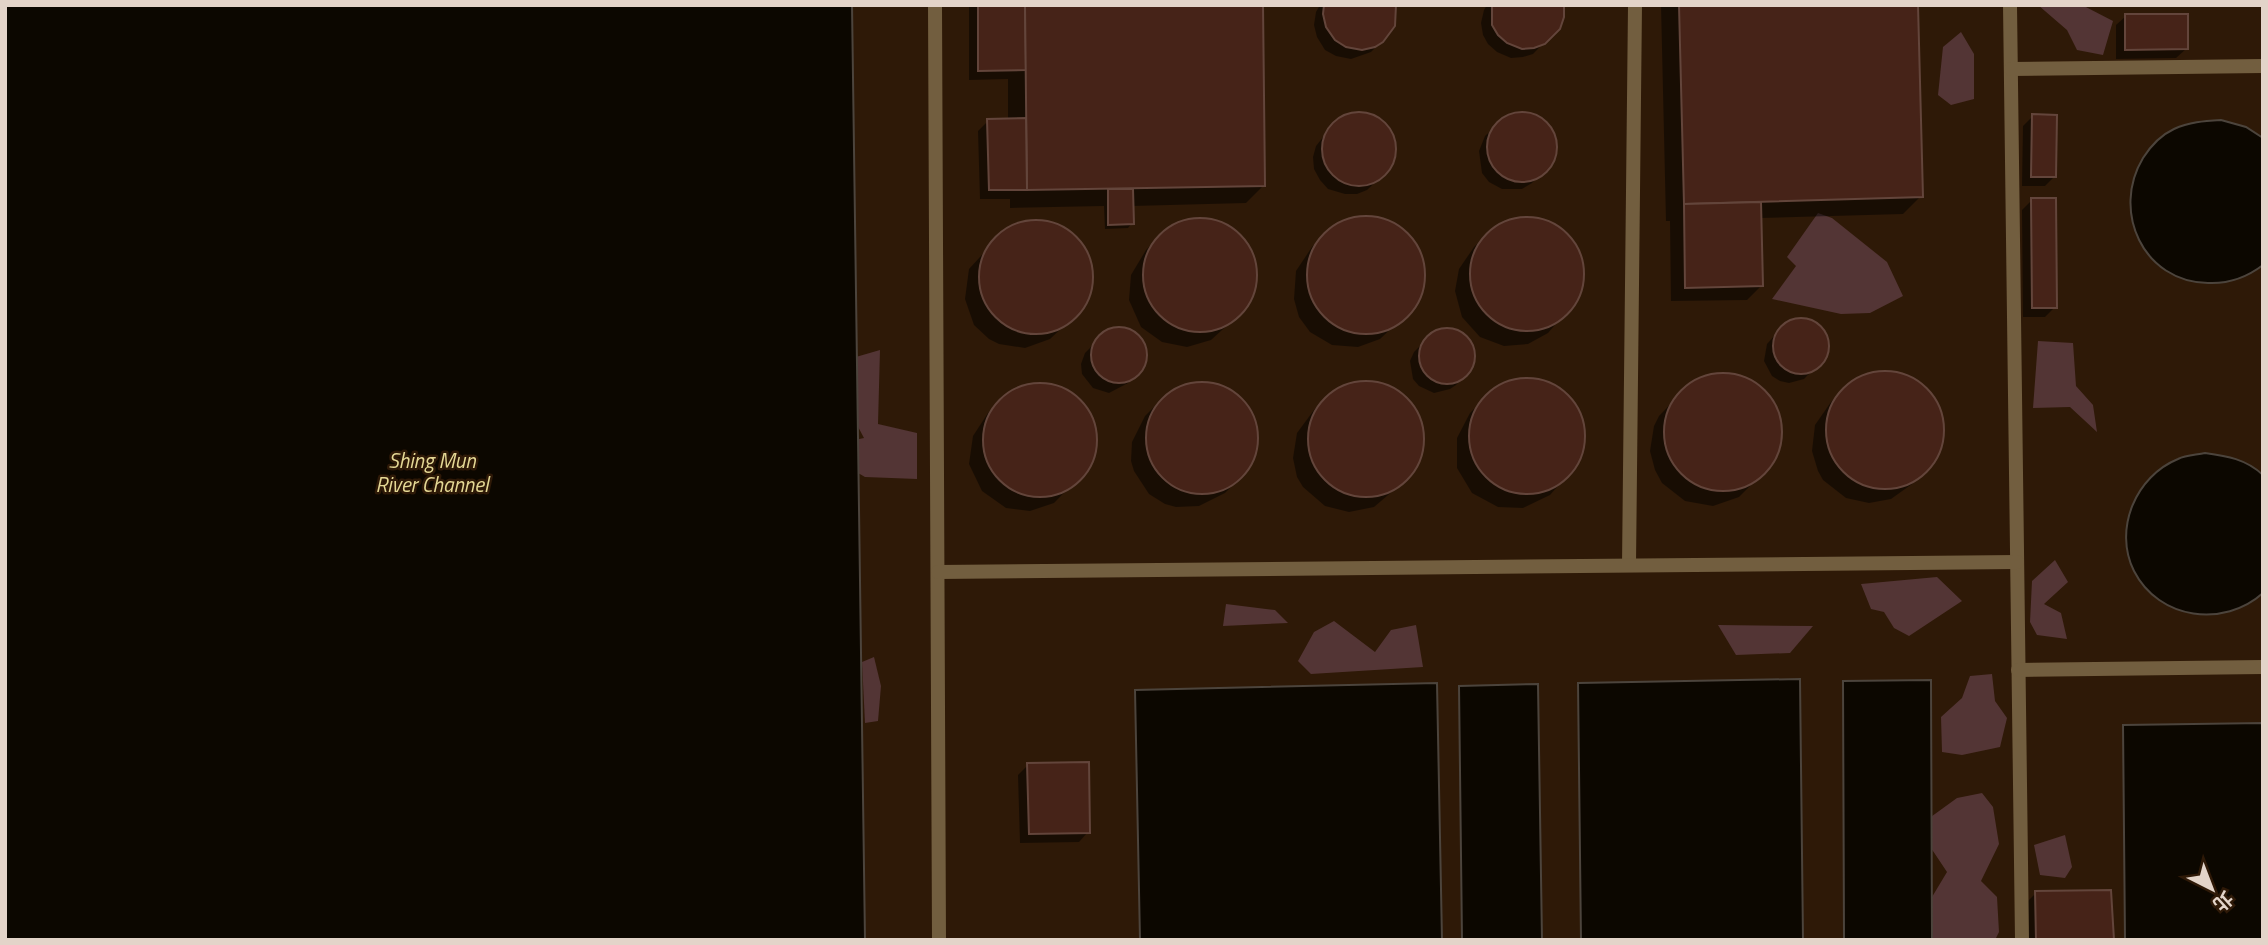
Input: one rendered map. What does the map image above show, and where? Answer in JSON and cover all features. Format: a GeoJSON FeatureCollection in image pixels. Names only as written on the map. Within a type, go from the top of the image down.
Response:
{"type":"FeatureCollection","features":[{"type":"Feature","properties":{"kind":"lane"},"geometry":{"type":"LineString","coordinates":[[935,5],[939,940]]}},
{"type":"Feature","properties":{"kind":"lane"},"geometry":{"type":"LineString","coordinates":[[1629,565],[1634,5]]}},
{"type":"Feature","properties":{"kind":"lane"},"geometry":{"type":"LineString","coordinates":[[2010,5],[2022,940]]}},
{"type":"Feature","properties":{"kind":"lane"},"geometry":{"type":"LineString","coordinates":[[2011,69],[2263,66]]}},
{"type":"Feature","properties":{"kind":"lane"},"geometry":{"type":"LineString","coordinates":[[938,572],[2017,562]]}},
{"type":"Feature","properties":{"kind":"lane"},"geometry":{"type":"LineString","coordinates":[[2018,670],[2263,667]]}},
{"type":"Feature","properties":{"kind":"shaded area"},"geometry":{"type":"Polygon","coordinates":[[[2038,5],[2082,5],[2113,21],[2103,55],[2077,50],[2067,30],[2038,5]]]}},
{"type":"Feature","properties":{"kind":"shaded area"},"geometry":{"type":"Polygon","coordinates":[[[1961,32],[1974,54],[1974,99],[1951,105],[1938,95],[1943,47],[1961,32]]]}},
{"type":"Feature","properties":{"kind":"shaded area"},"geometry":{"type":"Polygon","coordinates":[[[1818,213],[1832,218],[1887,262],[1903,296],[1870,313],[1841,314],[1772,299],[1796,266],[1787,257],[1818,213]]]}},
{"type":"Feature","properties":{"kind":"shaded area"},"geometry":{"type":"Polygon","coordinates":[[[2038,341],[2073,343],[2076,386],[2093,405],[2097,432],[2070,407],[2033,408],[2038,341]]]}},
{"type":"Feature","properties":{"kind":"shaded area"},"geometry":{"type":"Polygon","coordinates":[[[880,350],[878,424],[917,433],[917,479],[865,477],[839,462],[840,443],[864,438],[838,389],[842,361],[880,350]]]}},
{"type":"Feature","properties":{"kind":"shaded area"},"geometry":{"type":"Polygon","coordinates":[[[2055,560],[2068,582],[2044,604],[2061,613],[2067,639],[2037,635],[2030,622],[2032,581],[2055,560]]]}},
{"type":"Feature","properties":{"kind":"shaded area"},"geometry":{"type":"Polygon","coordinates":[[[1937,577],[1962,601],[1909,636],[1894,628],[1884,612],[1871,609],[1861,584],[1937,577]]]}},
{"type":"Feature","properties":{"kind":"shaded area"},"geometry":{"type":"Polygon","coordinates":[[[1226,604],[1275,610],[1288,623],[1223,626],[1226,604]]]}},
{"type":"Feature","properties":{"kind":"shaded area"},"geometry":{"type":"Polygon","coordinates":[[[1334,621],[1375,652],[1391,630],[1416,625],[1423,667],[1311,674],[1298,661],[1314,632],[1334,621]]]}},
{"type":"Feature","properties":{"kind":"shaded area"},"geometry":{"type":"Polygon","coordinates":[[[1718,625],[1813,626],[1790,653],[1736,655],[1718,625]]]}},
{"type":"Feature","properties":{"kind":"shaded area"},"geometry":{"type":"Polygon","coordinates":[[[874,657],[881,686],[878,721],[865,723],[862,662],[874,657]]]}},
{"type":"Feature","properties":{"kind":"shaded area"},"geometry":{"type":"Polygon","coordinates":[[[1992,674],[1995,701],[2007,718],[2000,747],[1962,755],[1942,752],[1941,717],[1962,698],[1970,676],[1992,674]]]}},
{"type":"Feature","properties":{"kind":"shaded area"},"geometry":{"type":"Polygon","coordinates":[[[1982,793],[1993,807],[1999,844],[1981,881],[1997,897],[1999,932],[1995,940],[1934,940],[1920,917],[1947,872],[1917,827],[1957,798],[1982,793]]]}},
{"type":"Feature","properties":{"kind":"shaded area"},"geometry":{"type":"Polygon","coordinates":[[[2065,835],[2072,867],[2065,878],[2040,875],[2034,845],[2065,835]]]}},
{"type":"Feature","properties":{"kind":"water","name":"Shing Mun River Channel"},"geometry":{"type":"Polygon","coordinates":[[[5,5],[852,5],[865,940],[5,940],[5,5]]]}},
{"type":"Feature","properties":{"kind":"water"},"geometry":{"type":"Polygon","coordinates":[[[2221,120],[2246,127],[2263,138],[2263,265],[2237,279],[2223,282],[2185,280],[2150,257],[2139,240],[2132,221],[2134,179],[2143,158],[2160,138],[2185,125],[2221,120]]]}},
{"type":"Feature","properties":{"kind":"water"},"geometry":{"type":"Polygon","coordinates":[[[2205,453],[2243,462],[2263,475],[2263,593],[2230,611],[2193,614],[2159,600],[2145,587],[2134,571],[2126,538],[2132,506],[2150,478],[2178,459],[2205,453]]]}},
{"type":"Feature","properties":{"kind":"water"},"geometry":{"type":"Polygon","coordinates":[[[1800,679],[1803,940],[1581,940],[1578,683],[1800,679]]]}},
{"type":"Feature","properties":{"kind":"water"},"geometry":{"type":"Polygon","coordinates":[[[1931,680],[1932,940],[1844,940],[1843,681],[1931,680]]]}},
{"type":"Feature","properties":{"kind":"water"},"geometry":{"type":"Polygon","coordinates":[[[1437,683],[1442,940],[1140,940],[1135,690],[1437,683]]]}},
{"type":"Feature","properties":{"kind":"water"},"geometry":{"type":"Polygon","coordinates":[[[1538,684],[1542,940],[1462,940],[1459,686],[1538,684]]]}},
{"type":"Feature","properties":{"kind":"water"},"geometry":{"type":"Polygon","coordinates":[[[2263,723],[2263,940],[2125,940],[2123,725],[2263,723]]]}},
{"type":"Feature","properties":{"kind":"building"},"geometry":{"type":"Polygon","coordinates":[[[978,5],[1025,5],[1026,70],[978,71],[978,5]]]}},
{"type":"Feature","properties":{"kind":"building"},"geometry":{"type":"Polygon","coordinates":[[[1025,5],[1263,5],[1265,186],[1027,190],[1025,5]]]}},
{"type":"Feature","properties":{"kind":"building"},"geometry":{"type":"Polygon","coordinates":[[[1324,5],[1396,5],[1395,26],[1383,42],[1375,47],[1362,50],[1346,47],[1335,40],[1326,27],[1324,5]]]}},
{"type":"Feature","properties":{"kind":"building"},"geometry":{"type":"Polygon","coordinates":[[[1492,5],[1564,5],[1564,17],[1560,29],[1545,44],[1522,49],[1507,43],[1498,35],[1492,25],[1492,5]]]}},
{"type":"Feature","properties":{"kind":"building"},"geometry":{"type":"Polygon","coordinates":[[[1679,5],[1918,5],[1923,197],[1684,204],[1679,5]]]}},
{"type":"Feature","properties":{"kind":"building"},"geometry":{"type":"Polygon","coordinates":[[[2125,14],[2188,14],[2188,49],[2125,50],[2125,14]]]}},
{"type":"Feature","properties":{"kind":"building"},"geometry":{"type":"Polygon","coordinates":[[[1359,112],[1373,115],[1385,123],[1393,135],[1396,149],[1393,163],[1385,175],[1373,183],[1359,186],[1345,183],[1333,175],[1325,163],[1322,149],[1325,135],[1333,123],[1345,115],[1359,112]]]}},
{"type":"Feature","properties":{"kind":"building"},"geometry":{"type":"Polygon","coordinates":[[[1522,112],[1547,122],[1557,147],[1547,172],[1522,182],[1497,172],[1487,147],[1497,122],[1522,112]]]}},
{"type":"Feature","properties":{"kind":"building"},"geometry":{"type":"Polygon","coordinates":[[[2032,114],[2057,115],[2056,177],[2031,177],[2032,114]]]}},
{"type":"Feature","properties":{"kind":"building"},"geometry":{"type":"Polygon","coordinates":[[[1026,118],[1027,190],[989,190],[987,119],[1026,118]]]}},
{"type":"Feature","properties":{"kind":"building"},"geometry":{"type":"Polygon","coordinates":[[[1108,189],[1133,189],[1134,224],[1108,225],[1108,189]]]}},
{"type":"Feature","properties":{"kind":"building"},"geometry":{"type":"Polygon","coordinates":[[[2031,198],[2056,198],[2057,308],[2032,308],[2031,198]]]}},
{"type":"Feature","properties":{"kind":"building"},"geometry":{"type":"Polygon","coordinates":[[[1761,202],[1763,286],[1685,288],[1684,204],[1761,202]]]}},
{"type":"Feature","properties":{"kind":"building"},"geometry":{"type":"Polygon","coordinates":[[[1366,216],[1399,226],[1415,242],[1425,275],[1415,308],[1399,324],[1366,334],[1333,324],[1317,308],[1307,275],[1317,242],[1333,226],[1366,216]]]}},
{"type":"Feature","properties":{"kind":"building"},"geometry":{"type":"Polygon","coordinates":[[[1527,217],[1549,221],[1568,233],[1580,252],[1584,274],[1580,296],[1568,315],[1549,327],[1527,331],[1505,327],[1486,315],[1474,296],[1470,274],[1474,252],[1486,233],[1505,221],[1527,217]]]}},
{"type":"Feature","properties":{"kind":"building"},"geometry":{"type":"Polygon","coordinates":[[[1200,218],[1222,222],[1241,234],[1253,253],[1257,275],[1253,297],[1241,316],[1222,328],[1200,332],[1178,328],[1159,316],[1147,297],[1143,275],[1147,253],[1159,234],[1178,222],[1200,218]]]}},
{"type":"Feature","properties":{"kind":"building"},"geometry":{"type":"Polygon","coordinates":[[[1036,220],[1058,224],[1068,229],[1084,245],[1089,255],[1093,277],[1089,299],[1084,309],[1068,325],[1058,330],[1036,334],[1014,330],[1004,325],[988,309],[983,299],[979,277],[983,255],[988,245],[1004,229],[1014,224],[1036,220]]]}},
{"type":"Feature","properties":{"kind":"building"},"geometry":{"type":"Polygon","coordinates":[[[1796,318],[1806,318],[1821,326],[1827,335],[1827,357],[1821,366],[1806,374],[1796,374],[1778,362],[1773,351],[1773,341],[1785,323],[1796,318]]]}},
{"type":"Feature","properties":{"kind":"building"},"geometry":{"type":"Polygon","coordinates":[[[1114,327],[1124,327],[1139,335],[1145,344],[1145,366],[1139,375],[1124,383],[1114,383],[1096,371],[1091,360],[1091,350],[1103,332],[1114,327]]]}},
{"type":"Feature","properties":{"kind":"building"},"geometry":{"type":"Polygon","coordinates":[[[1442,328],[1452,328],[1467,336],[1473,345],[1473,367],[1467,376],[1452,384],[1442,384],[1424,372],[1419,361],[1419,351],[1431,333],[1442,328]]]}},
{"type":"Feature","properties":{"kind":"building"},"geometry":{"type":"Polygon","coordinates":[[[1885,371],[1896,372],[1918,381],[1934,397],[1943,419],[1943,441],[1934,463],[1918,479],[1896,488],[1885,489],[1874,488],[1852,479],[1836,463],[1827,441],[1826,430],[1827,419],[1836,397],[1852,381],[1874,372],[1885,371]]]}},
{"type":"Feature","properties":{"kind":"building"},"geometry":{"type":"Polygon","coordinates":[[[1723,373],[1746,377],[1765,390],[1778,409],[1782,432],[1778,455],[1765,474],[1746,487],[1723,491],[1700,487],[1681,474],[1668,455],[1664,432],[1668,409],[1681,390],[1700,377],[1723,373]]]}},
{"type":"Feature","properties":{"kind":"building"},"geometry":{"type":"Polygon","coordinates":[[[1527,378],[1549,382],[1568,395],[1581,414],[1585,436],[1581,458],[1568,477],[1549,490],[1527,494],[1505,490],[1486,477],[1473,458],[1469,436],[1473,414],[1486,395],[1505,382],[1527,378]]]}},
{"type":"Feature","properties":{"kind":"building"},"geometry":{"type":"Polygon","coordinates":[[[1366,381],[1388,385],[1407,398],[1420,417],[1424,439],[1420,461],[1407,480],[1388,493],[1366,497],[1344,493],[1325,480],[1312,461],[1308,439],[1312,417],[1325,398],[1344,385],[1366,381]]]}},
{"type":"Feature","properties":{"kind":"building"},"geometry":{"type":"Polygon","coordinates":[[[1202,382],[1224,386],[1242,398],[1254,416],[1258,438],[1254,460],[1242,478],[1224,490],[1202,494],[1180,490],[1162,478],[1150,460],[1146,438],[1150,416],[1162,398],[1180,386],[1202,382]]]}},
{"type":"Feature","properties":{"kind":"building"},"geometry":{"type":"Polygon","coordinates":[[[1040,383],[1062,387],[1080,400],[1093,418],[1097,440],[1093,462],[1080,480],[1062,493],[1040,497],[1018,493],[1000,480],[987,462],[983,440],[987,418],[1000,400],[1018,387],[1040,383]]]}},
{"type":"Feature","properties":{"kind":"building"},"geometry":{"type":"Polygon","coordinates":[[[1089,762],[1090,833],[1029,834],[1027,763],[1089,762]]]}},
{"type":"Feature","properties":{"kind":"building"},"geometry":{"type":"Polygon","coordinates":[[[2111,890],[2114,940],[2036,940],[2035,891],[2111,890]]]}}]}
